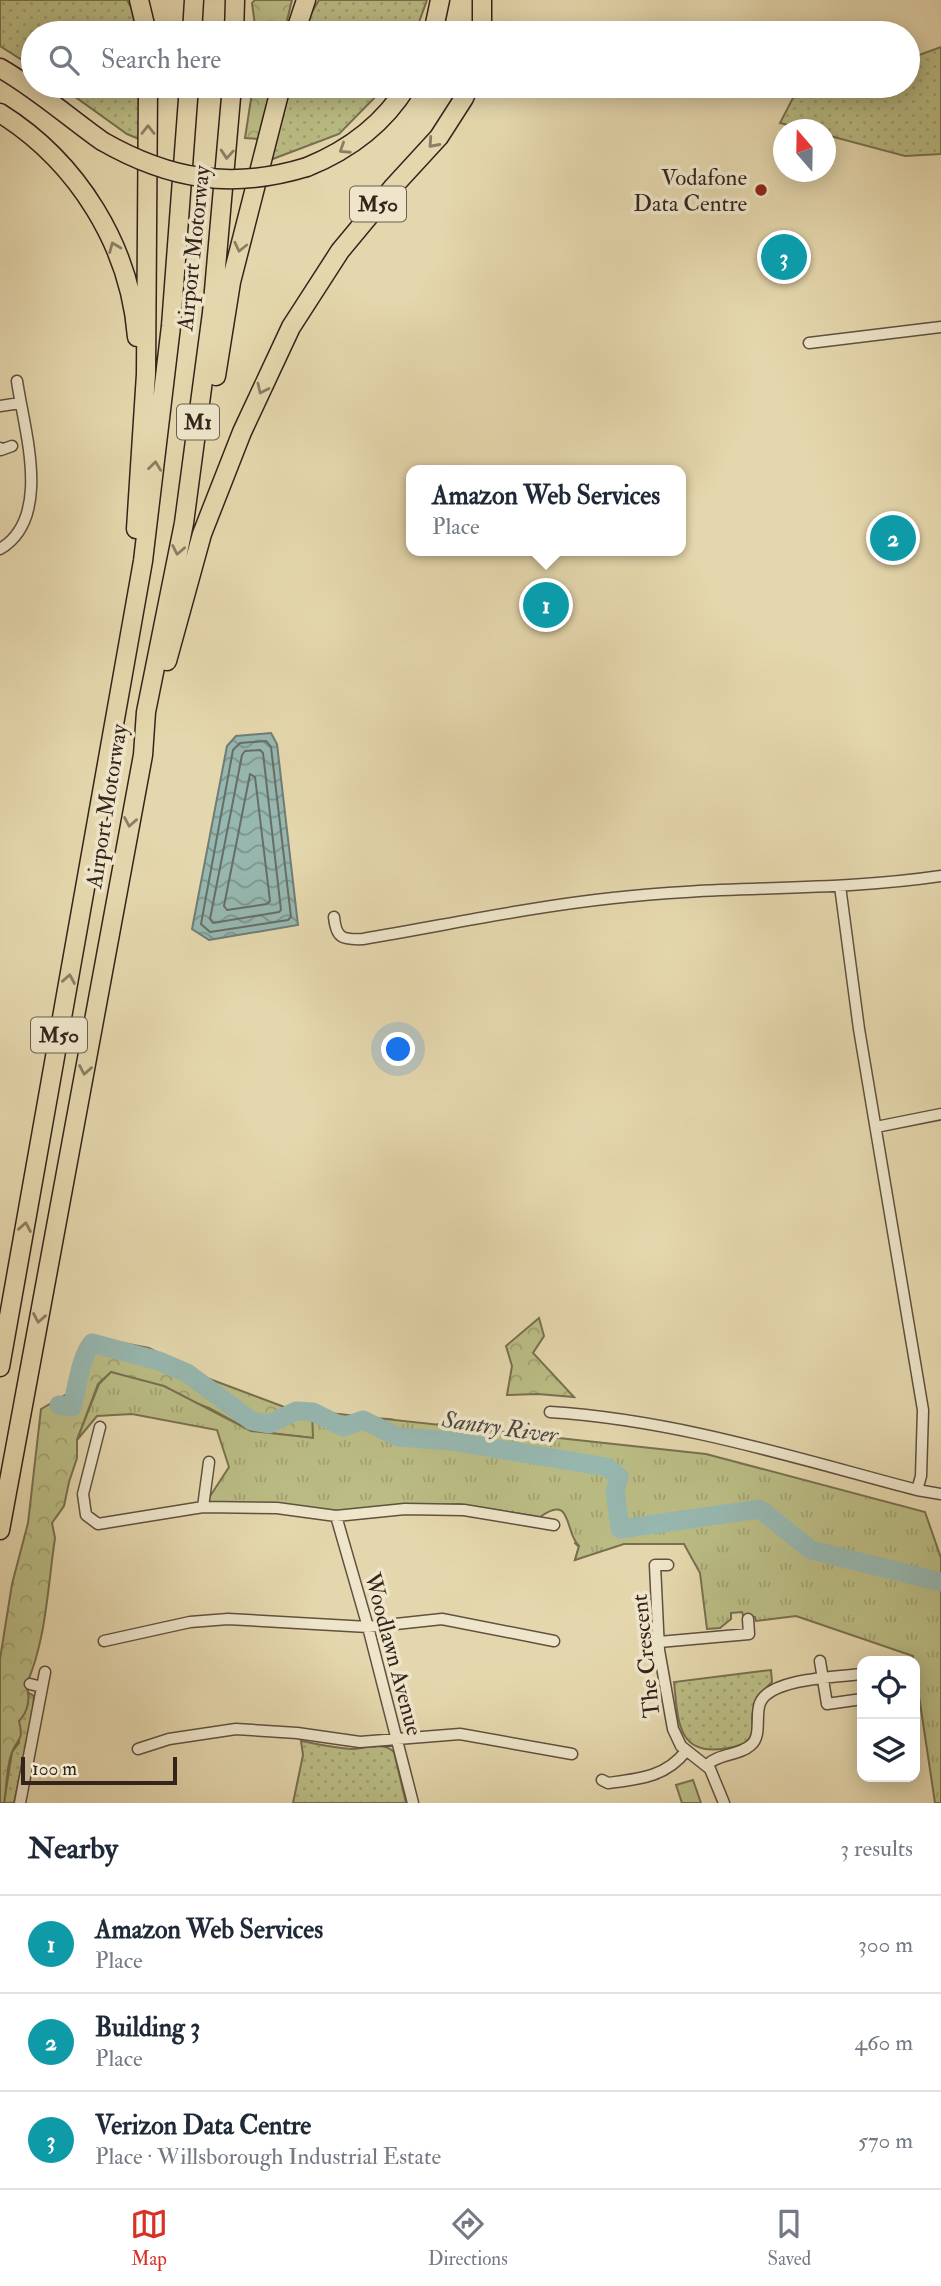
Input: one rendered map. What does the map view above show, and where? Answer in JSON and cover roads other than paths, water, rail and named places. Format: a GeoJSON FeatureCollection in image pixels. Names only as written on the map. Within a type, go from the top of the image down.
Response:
{"type":"FeatureCollection","features":[{"type":"Feature","properties":{"kind":"highway"},"geometry":{"type":"LineString","coordinates":[[139,0],[144,21]]}},
{"type":"Feature","properties":{"kind":"highway"},"geometry":{"type":"LineString","coordinates":[[193,21],[194,0]]}},
{"type":"Feature","properties":{"kind":"highway"},"geometry":{"type":"LineString","coordinates":[[234,21],[235,0]]}},
{"type":"Feature","properties":{"kind":"highway"},"geometry":{"type":"LineString","coordinates":[[299,21],[306,0]]}},
{"type":"Feature","properties":{"kind":"highway"},"geometry":{"type":"LineString","coordinates":[[436,21],[440,0]]}},
{"type":"Feature","properties":{"kind":"highway"},"geometry":{"type":"LineString","coordinates":[[482,0],[482,21]]}},
{"type":"Feature","properties":{"kind":"highway"},"geometry":{"type":"LineString","coordinates":[[0,68],[21,81]]}},
{"type":"Feature","properties":{"kind":"highway"},"geometry":{"type":"LineString","coordinates":[[46,98],[67,117],[102,141],[142,162],[199,178],[226,181],[254,180],[307,167],[333,157],[372,130],[399,98]]}},
{"type":"Feature","properties":{"kind":"highway"},"geometry":{"type":"LineString","coordinates":[[142,414],[147,360],[148,98]]}},
{"type":"Feature","properties":{"kind":"highway","name":"Airport Motorway"},"geometry":{"type":"LineString","coordinates":[[0,1367],[143,561],[171,326],[189,98]]}},
{"type":"Feature","properties":{"kind":"highway","name":"Airport Motorway"},"geometry":{"type":"LineString","coordinates":[[0,1530],[143,755],[146,712],[184,523],[212,313],[231,98]]}},
{"type":"Feature","properties":{"kind":"highway"},"geometry":{"type":"LineString","coordinates":[[184,523],[207,426],[231,282],[278,98]]}},
{"type":"Feature","properties":{"kind":"highway","name":"M50"},"geometry":{"type":"LineString","coordinates":[[143,755],[151,738],[163,676],[202,534],[242,432],[291,327],[340,251],[439,137],[464,98]]}},
{"type":"Feature","properties":{"kind":"highway","name":"M50"},"geometry":{"type":"LineString","coordinates":[[0,113],[41,142],[84,191],[110,235],[135,312],[142,414],[132,587],[118,703]]}},
{"type":"Feature","properties":{"kind":"street"},"geometry":{"type":"LineString","coordinates":[[809,343],[941,327]]}},
{"type":"Feature","properties":{"kind":"street"},"geometry":{"type":"LineString","coordinates":[[0,549],[14,539],[23,527],[32,489],[17,381]]}},
{"type":"Feature","properties":{"kind":"street"},"geometry":{"type":"LineString","coordinates":[[0,406],[20,403]]}},
{"type":"Feature","properties":{"kind":"street"},"geometry":{"type":"LineString","coordinates":[[0,448],[1,450],[12,446]]}},
{"type":"Feature","properties":{"kind":"street"},"geometry":{"type":"LineString","coordinates":[[334,917],[335,929],[340,936],[348,940],[613,898],[723,890],[840,886],[941,876]]}},
{"type":"Feature","properties":{"kind":"street"},"geometry":{"type":"LineString","coordinates":[[840,886],[851,977],[923,1410],[921,1476],[917,1490]]}},
{"type":"Feature","properties":{"kind":"street"},"geometry":{"type":"LineString","coordinates":[[876,1127],[941,1114]]}},
{"type":"Feature","properties":{"kind":"street"},"geometry":{"type":"LineString","coordinates":[[550,1412],[599,1415],[680,1428],[941,1494]]}},
{"type":"Feature","properties":{"kind":"street"},"geometry":{"type":"LineString","coordinates":[[100,1427],[83,1494],[86,1515],[98,1524],[203,1507],[276,1508],[336,1516],[405,1509],[464,1510],[554,1525]]}},
{"type":"Feature","properties":{"kind":"street"},"geometry":{"type":"LineString","coordinates":[[203,1507],[209,1462]]}},
{"type":"Feature","properties":{"kind":"street","name":"Woodlawn Avenue"},"geometry":{"type":"LineString","coordinates":[[336,1516],[413,1803]]}},
{"type":"Feature","properties":{"kind":"street","name":"The Crescent"},"geometry":{"type":"LineString","coordinates":[[668,1565],[655,1565],[659,1642],[671,1722],[677,1739],[686,1751]]}},
{"type":"Feature","properties":{"kind":"street"},"geometry":{"type":"LineString","coordinates":[[104,1641],[190,1622],[228,1619],[368,1628],[442,1619],[554,1641]]}},
{"type":"Feature","properties":{"kind":"street"},"geometry":{"type":"LineString","coordinates":[[659,1642],[749,1634],[748,1619]]}},
{"type":"Feature","properties":{"kind":"street"},"geometry":{"type":"LineString","coordinates":[[820,1661],[827,1704],[857,1700]]}},
{"type":"Feature","properties":{"kind":"street"},"geometry":{"type":"LineString","coordinates":[[20,1803],[45,1672]]}},
{"type":"Feature","properties":{"kind":"street"},"geometry":{"type":"LineString","coordinates":[[707,1765],[713,1759],[751,1746],[755,1740],[760,1702],[771,1691],[783,1684],[857,1675]]}},
{"type":"Feature","properties":{"kind":"street"},"geometry":{"type":"LineString","coordinates":[[30,1684],[42,1687]]}},
{"type":"Feature","properties":{"kind":"street"},"geometry":{"type":"LineString","coordinates":[[138,1749],[169,1739],[236,1729],[297,1733],[360,1742],[460,1734],[572,1754]]}},
{"type":"Feature","properties":{"kind":"street"},"geometry":{"type":"LineString","coordinates":[[602,1780],[608,1783],[655,1776],[678,1763],[686,1751],[696,1755],[707,1765],[724,1803]]}},
{"type":"Feature","properties":{"kind":"water"},"geometry":{"type":"Polygon","coordinates":[[[271,733],[277,744],[298,925],[209,940],[192,929],[227,746],[236,736],[271,733]]]}},
{"type":"Feature","properties":{"kind":"waterway","name":"Santry River"},"geometry":{"type":"LineString","coordinates":[[59,1405],[72,1407],[82,1365],[92,1343],[159,1361],[187,1373],[252,1421],[269,1424],[296,1411],[313,1412],[343,1427],[363,1420],[398,1437],[450,1441],[607,1467],[619,1477],[615,1491],[620,1529],[760,1509],[811,1550],[941,1582]]}},
{"type":"Feature","properties":{"kind":"place","name":"Vodafone Data Centre"},"geometry":{"type":"Point","coordinates":[761,190]}},
{"type":"Feature","properties":{"kind":"place","name":"Verizon Data Centre"},"geometry":{"type":"Point","coordinates":[784,257]}},
{"type":"Feature","properties":{"kind":"place","name":"Building 3"},"geometry":{"type":"Point","coordinates":[893,538]}},
{"type":"Feature","properties":{"kind":"place","name":"Amazon Web Services"},"geometry":{"type":"Point","coordinates":[546,605]}}]}
